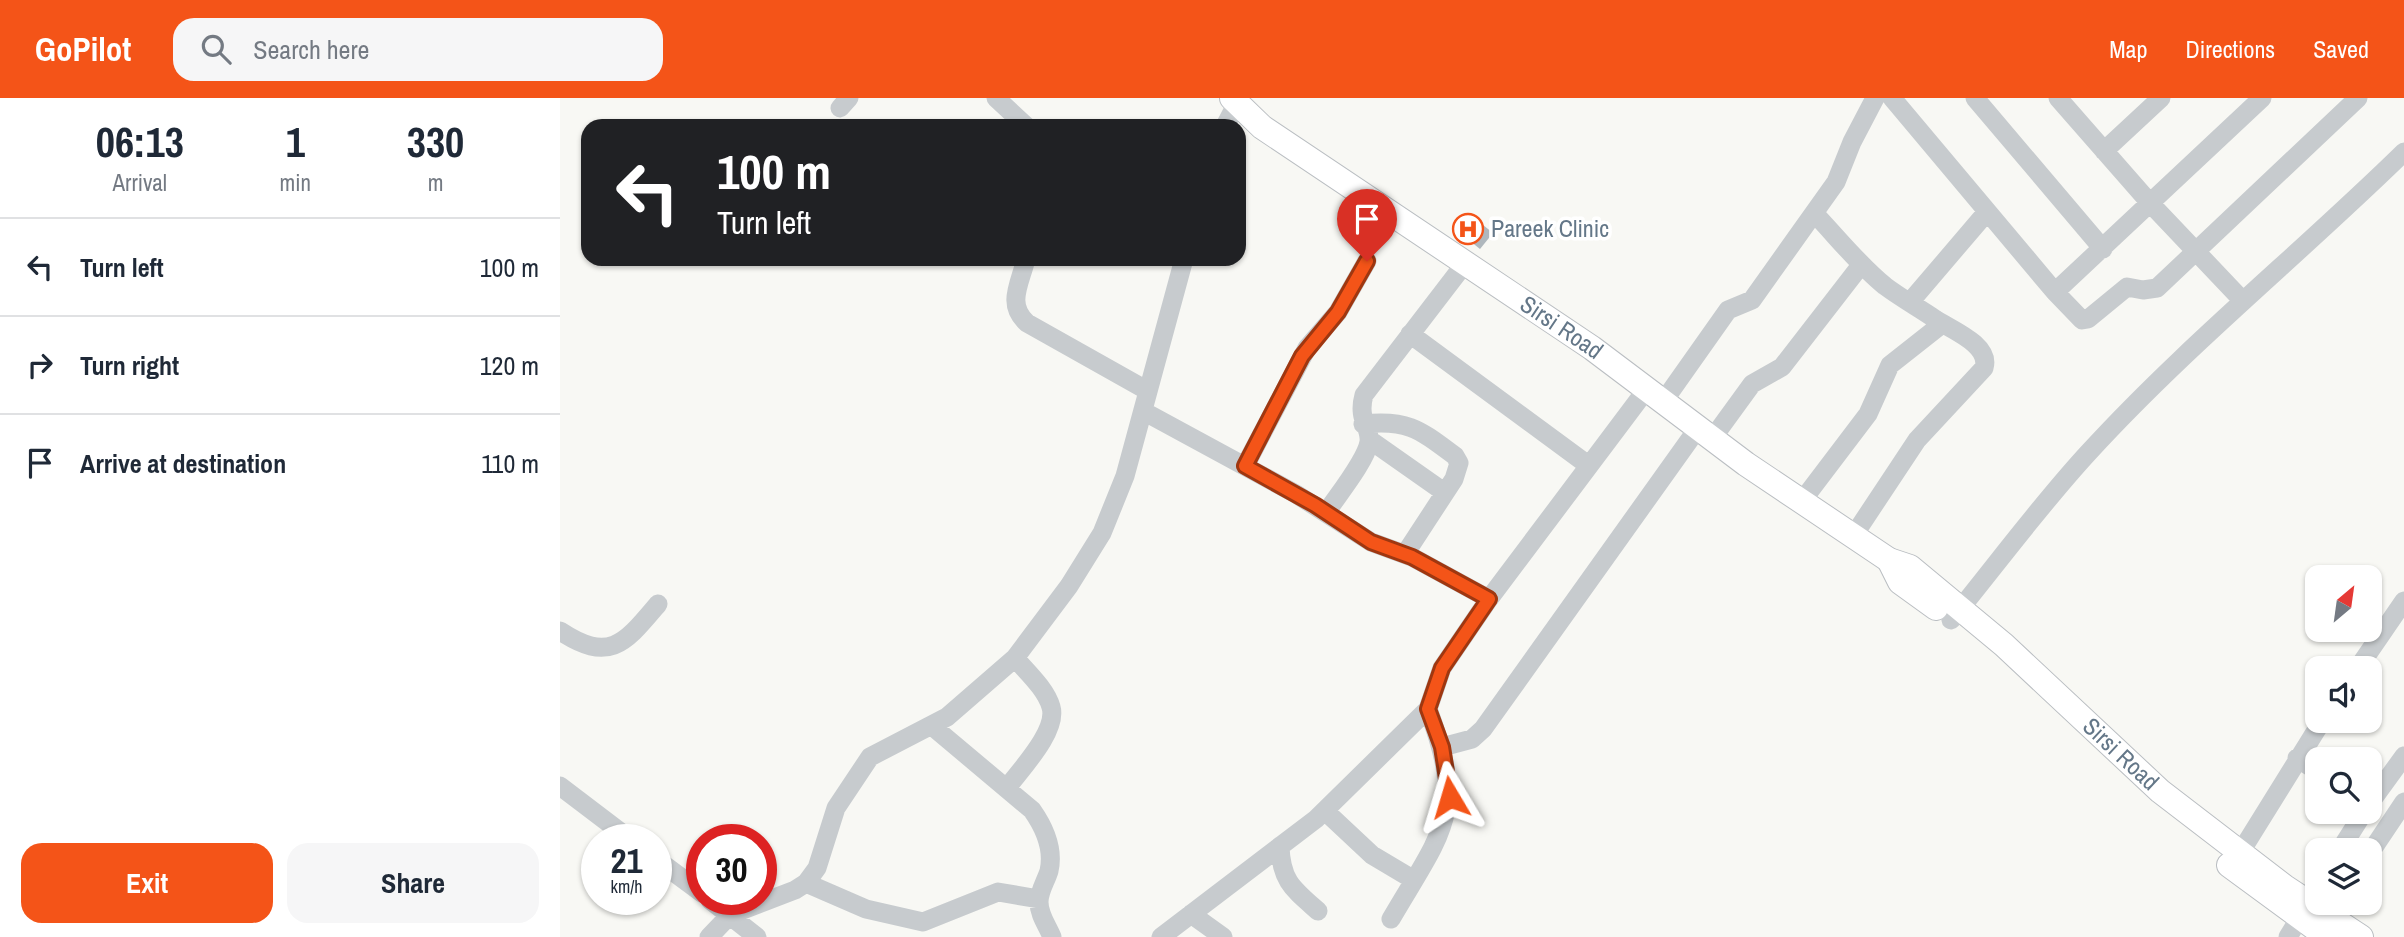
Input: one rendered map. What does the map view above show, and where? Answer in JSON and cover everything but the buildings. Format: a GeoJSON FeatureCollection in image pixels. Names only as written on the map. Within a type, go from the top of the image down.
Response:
{"type":"FeatureCollection","features":[{"type":"Feature","properties":{"kind":"main road","name":"Sirsi Road"},"geometry":{"type":"LineString","coordinates":[[1235,100],[1262,127],[1465,262],[1705,434],[1889,560],[1900,582],[2004,645],[2160,791],[2241,853],[2316,919]]}},
{"type":"Feature","properties":{"kind":"main road","name":"Sirsi Road"},"geometry":{"type":"LineString","coordinates":[[1955,614],[2162,811],[2316,919],[2361,937]]}},
{"type":"Feature","properties":{"kind":"street"},"geometry":{"type":"LineString","coordinates":[[996,98],[1018,119]]}},
{"type":"Feature","properties":{"kind":"street"},"geometry":{"type":"LineString","coordinates":[[1161,937],[1325,811],[1428,709],[1442,668],[1489,599],[1588,465],[1655,396],[1728,310],[1752,300],[1836,182],[1852,142],[1875,98]]}},
{"type":"Feature","properties":{"kind":"street"},"geometry":{"type":"LineString","coordinates":[[1892,98],[2055,292],[2077,316],[2088,319],[2127,287],[2143,290],[2157,288],[2358,98]]}},
{"type":"Feature","properties":{"kind":"street"},"geometry":{"type":"LineString","coordinates":[[1975,98],[2103,249]]}},
{"type":"Feature","properties":{"kind":"street"},"geometry":{"type":"LineString","coordinates":[[2104,151],[2161,98]]}},
{"type":"Feature","properties":{"kind":"street"},"geometry":{"type":"LineString","coordinates":[[2055,292],[2262,98]]}},
{"type":"Feature","properties":{"kind":"street"},"geometry":{"type":"LineString","coordinates":[[1228,119],[1235,100]]}},
{"type":"Feature","properties":{"kind":"street"},"geometry":{"type":"LineString","coordinates":[[2063,100],[2150,203],[2243,301]]}},
{"type":"Feature","properties":{"kind":"street"},"geometry":{"type":"LineString","coordinates":[[1955,614],[2089,452],[2243,301],[2339,216],[2404,152]]}},
{"type":"Feature","properties":{"kind":"street"},"geometry":{"type":"LineString","coordinates":[[1814,212],[1861,265],[1985,354],[1984,368],[1917,440],[1854,535]]}},
{"type":"Feature","properties":{"kind":"street"},"geometry":{"type":"LineString","coordinates":[[1910,302],[1986,213]]}},
{"type":"Feature","properties":{"kind":"street"},"geometry":{"type":"LineString","coordinates":[[1245,466],[1302,356],[1333,320],[1367,261]]}},
{"type":"Feature","properties":{"kind":"street"},"geometry":{"type":"LineString","coordinates":[[1326,513],[1366,452],[1366,432],[1359,410],[1364,395],[1465,262]]}},
{"type":"Feature","properties":{"kind":"street"},"geometry":{"type":"LineString","coordinates":[[1442,747],[1472,739],[1483,729],[1705,434],[1752,384],[1782,367],[1861,265]]}},
{"type":"Feature","properties":{"kind":"street"},"geometry":{"type":"LineString","coordinates":[[1024,266],[1014,305],[1016,314],[1027,323],[1148,391]]}},
{"type":"Feature","properties":{"kind":"street"},"geometry":{"type":"LineString","coordinates":[[777,897],[806,883],[817,867],[836,808],[870,757],[947,717],[1015,658],[1069,586],[1102,533],[1125,476],[1182,266]]}},
{"type":"Feature","properties":{"kind":"street"},"geometry":{"type":"LineString","coordinates":[[1802,501],[1868,414],[1890,365],[1942,324]]}},
{"type":"Feature","properties":{"kind":"street"},"geometry":{"type":"LineString","coordinates":[[1410,334],[1588,465]]}},
{"type":"Feature","properties":{"kind":"street"},"geometry":{"type":"LineString","coordinates":[[1143,411],[1245,466],[1371,542],[1405,554],[1489,599]]}},
{"type":"Feature","properties":{"kind":"street"},"geometry":{"type":"LineString","coordinates":[[1366,432],[1388,421],[1416,427],[1455,456],[1459,471],[1405,554]]}},
{"type":"Feature","properties":{"kind":"street"},"geometry":{"type":"LineString","coordinates":[[1366,432],[1444,492]]}},
{"type":"Feature","properties":{"kind":"street"},"geometry":{"type":"LineString","coordinates":[[2366,656],[2404,601]]}},
{"type":"Feature","properties":{"kind":"street"},"geometry":{"type":"LineString","coordinates":[[560,631],[591,646],[617,645],[629,639],[657,604]]}},
{"type":"Feature","properties":{"kind":"street"},"geometry":{"type":"LineString","coordinates":[[1007,788],[1045,736],[1052,709],[1046,695],[1015,658]]}},
{"type":"Feature","properties":{"kind":"street"},"geometry":{"type":"LineString","coordinates":[[1391,919],[1439,837],[1447,814],[1448,778],[1442,747],[1428,709]]}},
{"type":"Feature","properties":{"kind":"street"},"geometry":{"type":"LineString","coordinates":[[932,726],[1032,810],[1042,824],[1048,841],[1050,868],[1039,899],[1040,914],[1052,937]]}},
{"type":"Feature","properties":{"kind":"street"},"geometry":{"type":"LineString","coordinates":[[2241,853],[2314,733]]}},
{"type":"Feature","properties":{"kind":"street"},"geometry":{"type":"LineString","coordinates":[[2382,787],[2404,756]]}},
{"type":"Feature","properties":{"kind":"street"},"geometry":{"type":"LineString","coordinates":[[2297,758],[2305,763]]}},
{"type":"Feature","properties":{"kind":"street"},"geometry":{"type":"LineString","coordinates":[[560,786],[610,824]]}},
{"type":"Feature","properties":{"kind":"street"},"geometry":{"type":"LineString","coordinates":[[2379,838],[2404,802]]}},
{"type":"Feature","properties":{"kind":"street"},"geometry":{"type":"LineString","coordinates":[[1325,811],[1372,855],[1414,880]]}},
{"type":"Feature","properties":{"kind":"street"},"geometry":{"type":"LineString","coordinates":[[2382,814],[2390,821]]}},
{"type":"Feature","properties":{"kind":"street"},"geometry":{"type":"LineString","coordinates":[[1280,846],[1283,874],[1298,894],[1318,911]]}},
{"type":"Feature","properties":{"kind":"street"},"geometry":{"type":"LineString","coordinates":[[672,871],[686,882]]}},
{"type":"Feature","properties":{"kind":"street"},"geometry":{"type":"LineString","coordinates":[[806,883],[866,909],[923,922],[998,892],[1039,899]]}},
{"type":"Feature","properties":{"kind":"street"},"geometry":{"type":"LineString","coordinates":[[1191,914],[1223,937]]}},
{"type":"Feature","properties":{"kind":"street"},"geometry":{"type":"LineString","coordinates":[[709,937],[730,915],[757,937]]}},
{"type":"Feature","properties":{"kind":"place","name":"Pareek Clinic"},"geometry":{"type":"Point","coordinates":[1468,229]}},
{"type":"Feature","properties":{"kind":"route"},"geometry":{"type":"LineString","coordinates":[[1367,261],[1328,327],[1302,356],[1245,466],[1315,505],[1371,542],[1412,557],[1489,599],[1442,668],[1428,709],[1442,747],[1450,797]]}}]}
